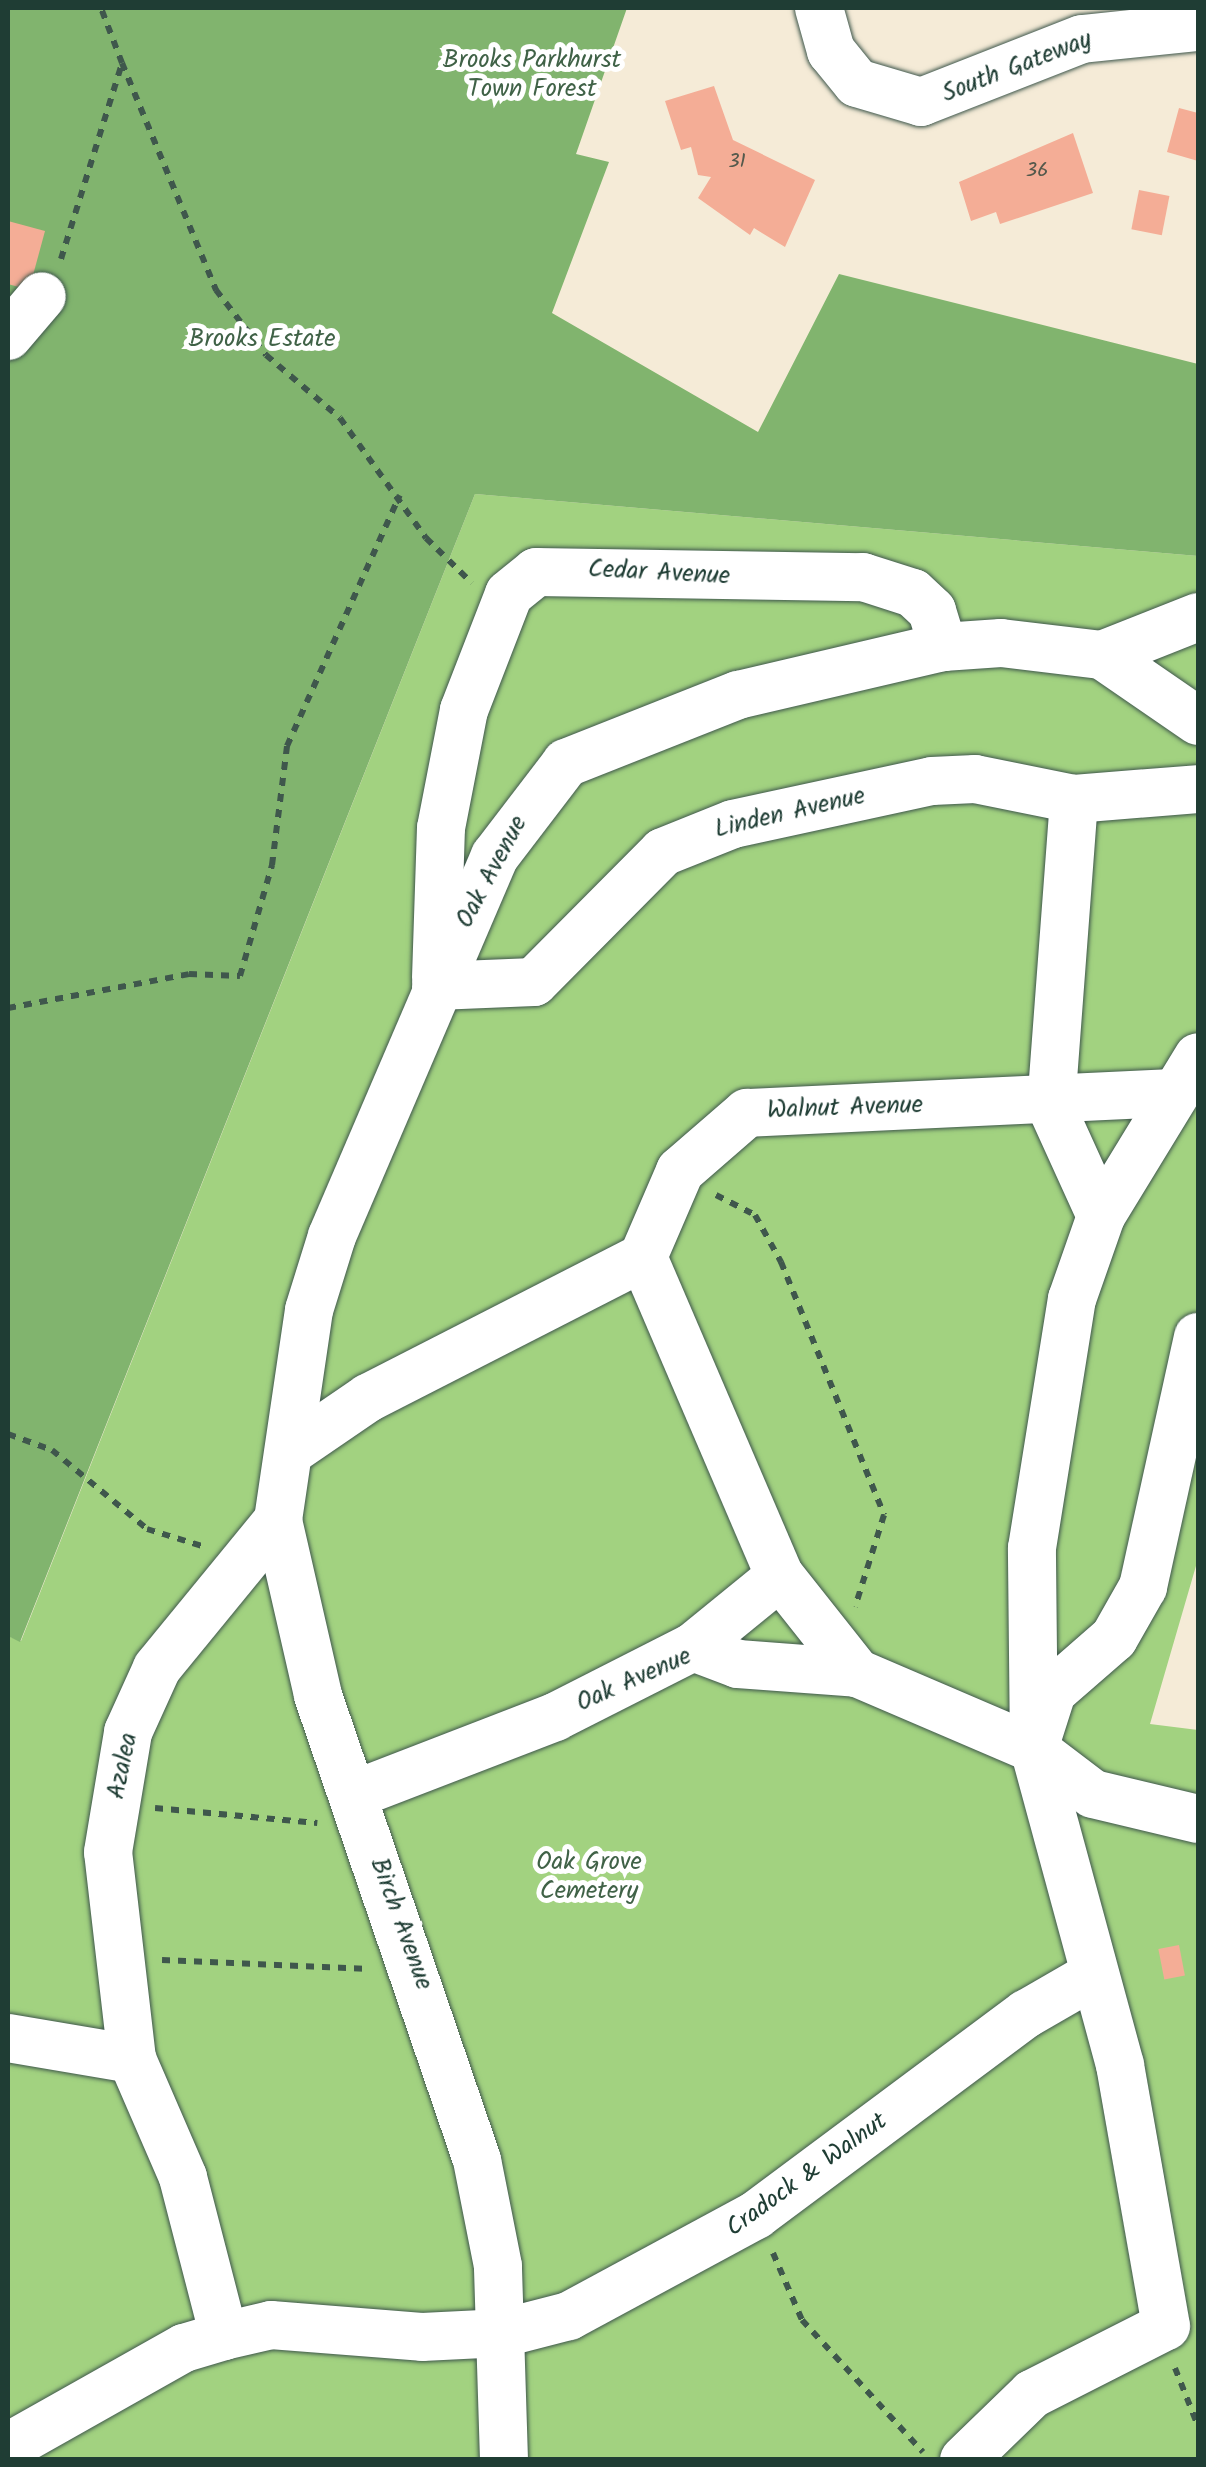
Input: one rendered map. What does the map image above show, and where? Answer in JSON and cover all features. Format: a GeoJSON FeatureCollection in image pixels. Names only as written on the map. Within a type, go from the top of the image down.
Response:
{"type":"FeatureCollection","features":[{"type":"Feature","properties":{"kind":"street","name":"South Gateway"},"geometry":{"type":"LineString","coordinates":[[819,8],[842,69],[895,100],[956,94],[1082,39],[1198,27]]}},
{"type":"Feature","properties":{"kind":"street"},"geometry":{"type":"LineString","coordinates":[[8,336],[42,296]]}},
{"type":"Feature","properties":{"kind":"street","name":"Cedar Avenue"},"geometry":{"type":"LineString","coordinates":[[509,594],[536,572],[606,566],[863,576],[913,592],[932,611],[943,647]]}},
{"type":"Feature","properties":{"kind":"street"},"geometry":{"type":"LineString","coordinates":[[436,986],[440,828],[464,710],[509,594]]}},
{"type":"Feature","properties":{"kind":"street"},"geometry":{"type":"LineString","coordinates":[[1102,654],[1198,617]]}},
{"type":"Feature","properties":{"kind":"street","name":"Oak Avenue"},"geometry":{"type":"LineString","coordinates":[[278,1520],[309,1310],[332,1236],[494,856],[566,763],[738,694],[943,647],[1102,654]]}},
{"type":"Feature","properties":{"kind":"street"},"geometry":{"type":"LineString","coordinates":[[1102,654],[1198,721]]}},
{"type":"Feature","properties":{"kind":"street","name":"Linden Avenue"},"geometry":{"type":"LineString","coordinates":[[436,986],[534,982],[664,852],[733,824],[932,781],[975,778],[1074,799],[1198,789]]}},
{"type":"Feature","properties":{"kind":"street"},"geometry":{"type":"LineString","coordinates":[[1074,799],[1051,1106],[1101,1216]]}},
{"type":"Feature","properties":{"kind":"street"},"geometry":{"type":"LineString","coordinates":[[964,2460],[1032,2394],[1166,2326],[1120,2065],[1090,1977],[1034,1749],[1039,1466],[1072,1299],[1101,1216],[1185,1075]]}},
{"type":"Feature","properties":{"kind":"street","name":"Walnut Avenue"},"geometry":{"type":"LineString","coordinates":[[643,1258],[670,1189],[718,1130],[747,1113],[1051,1106],[1185,1075]]}},
{"type":"Feature","properties":{"kind":"street"},"geometry":{"type":"LineString","coordinates":[[289,1452],[368,1398],[643,1258],[780,1576],[850,1666]]}},
{"type":"Feature","properties":{"kind":"street"},"geometry":{"type":"LineString","coordinates":[[1034,1749],[1052,1692],[1114,1638],[1142,1587],[1198,1337]]}},
{"type":"Feature","properties":{"kind":"street","name":"Azalea"},"geometry":{"type":"LineString","coordinates":[[224,2336],[183,2177],[132,2059],[116,1958],[114,1802],[128,1732],[157,1668],[242,1559],[278,1520]]}},
{"type":"Feature","properties":{"kind":"street","name":"Birch Avenue"},"geometry":{"type":"LineString","coordinates":[[278,1520],[358,1809],[419,1971],[478,2160],[503,2333],[504,2460]]}},
{"type":"Feature","properties":{"kind":"street"},"geometry":{"type":"LineString","coordinates":[[693,1648],[780,1576]]}},
{"type":"Feature","properties":{"kind":"street","name":"Oak Avenue"},"geometry":{"type":"LineString","coordinates":[[358,1809],[693,1648],[738,1664],[850,1666],[1034,1749],[1093,1794],[1198,1819]]}},
{"type":"Feature","properties":{"kind":"street","name":"Cradock & Walnut"},"geometry":{"type":"LineString","coordinates":[[8,2447],[224,2336],[271,2326],[422,2338],[503,2333],[569,2316],[756,2215],[1026,2014],[1090,1977]]}},
{"type":"Feature","properties":{"kind":"street"},"geometry":{"type":"LineString","coordinates":[[8,2038],[132,2059]]}},
{"type":"Feature","properties":{"kind":"path"},"geometry":{"type":"LineString","coordinates":[[101,8],[216,290],[266,355],[340,418],[456,573],[509,594]]}},
{"type":"Feature","properties":{"kind":"path"},"geometry":{"type":"LineString","coordinates":[[42,296],[122,63]]}},
{"type":"Feature","properties":{"kind":"path"},"geometry":{"type":"LineString","coordinates":[[8,1008],[189,974],[240,976],[272,865],[287,746],[400,495]]}},
{"type":"Feature","properties":{"kind":"path"},"geometry":{"type":"LineString","coordinates":[[670,1189],[705,1190],[755,1215],[852,1427],[884,1515],[850,1666]]}},
{"type":"Feature","properties":{"kind":"path"},"geometry":{"type":"LineString","coordinates":[[8,1434],[52,1450],[148,1529],[242,1559]]}},
{"type":"Feature","properties":{"kind":"path"},"geometry":{"type":"LineString","coordinates":[[114,1802],[358,1809]]}},
{"type":"Feature","properties":{"kind":"path"},"geometry":{"type":"LineString","coordinates":[[116,1958],[419,1971]]}},
{"type":"Feature","properties":{"kind":"path"},"geometry":{"type":"LineString","coordinates":[[756,2215],[802,2320],[930,2460]]}},
{"type":"Feature","properties":{"kind":"path"},"geometry":{"type":"LineString","coordinates":[[1166,2326],[1180,2395],[1198,2426]]}},
{"type":"Feature","properties":{"kind":"green space","name":"Brooks Estate"},"geometry":{"type":"Polygon","coordinates":[[[8,8],[627,8],[576,154],[609,162],[552,313],[758,432],[839,274],[1198,364],[1198,556],[475,494],[20,1642],[8,1636],[8,8]]]}},
{"type":"Feature","properties":{"kind":"green space","name":"Oak Grove Cemetery"},"geometry":{"type":"Polygon","coordinates":[[[475,494],[1198,556],[1198,1559],[1150,1724],[1198,1730],[1198,2459],[8,2459],[8,1636],[21,1641],[475,494]]]}},
{"type":"Feature","properties":{"kind":"building"},"geometry":{"type":"Polygon","coordinates":[[[714,86],[733,140],[815,180],[785,247],[754,228],[750,235],[698,198],[711,177],[698,175],[691,147],[681,150],[665,101],[714,86]]]}},
{"type":"Feature","properties":{"kind":"building"},"geometry":{"type":"Polygon","coordinates":[[[1179,108],[1198,113],[1198,161],[1167,152],[1179,108]]]}},
{"type":"Feature","properties":{"kind":"building"},"geometry":{"type":"Polygon","coordinates":[[[1073,133],[1093,193],[1000,224],[996,212],[971,221],[959,182],[1073,133]]]}},
{"type":"Feature","properties":{"kind":"building"},"geometry":{"type":"Polygon","coordinates":[[[1139,190],[1169,196],[1162,235],[1131,229],[1139,190]]]}},
{"type":"Feature","properties":{"kind":"building"},"geometry":{"type":"Polygon","coordinates":[[[8,221],[45,231],[29,290],[8,284],[8,221]]]}},
{"type":"Feature","properties":{"kind":"building"},"geometry":{"type":"Polygon","coordinates":[[[1179,1945],[1185,1975],[1164,1979],[1158,1949],[1179,1945]]]}},
{"type":"Feature","properties":{"kind":"park label","name":"Brooks Parkhurst Town Forest"},"geometry":{"type":"Point","coordinates":[532,76]}}]}
